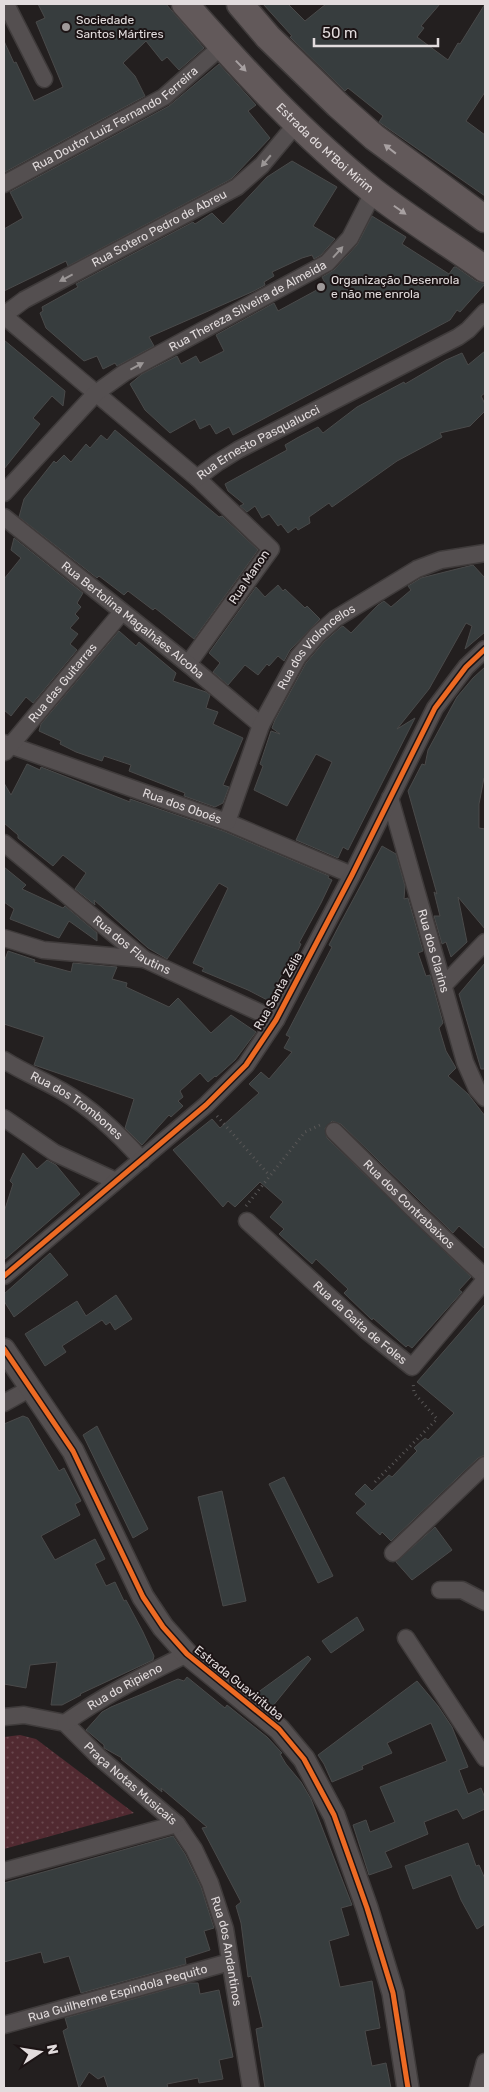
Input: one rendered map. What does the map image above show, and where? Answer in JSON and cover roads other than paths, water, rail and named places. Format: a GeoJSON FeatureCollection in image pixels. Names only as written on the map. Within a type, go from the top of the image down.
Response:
{"type":"FeatureCollection","features":[{"type":"Feature","properties":{"kind":"main road","name":"Estrada do M'Boi Mirim"},"geometry":{"type":"LineString","coordinates":[[185,4],[222,46],[297,123],[374,191],[485,269]]}},
{"type":"Feature","properties":{"kind":"main road"},"geometry":{"type":"LineString","coordinates":[[240,4],[268,37],[374,137],[485,220]]}},
{"type":"Feature","properties":{"kind":"street"},"geometry":{"type":"LineString","coordinates":[[7,14],[44,79]]}},
{"type":"Feature","properties":{"kind":"street","name":"Rua Doutor Luiz Fernando Ferreira"},"geometry":{"type":"LineString","coordinates":[[4,184],[164,97],[222,46]]}},
{"type":"Feature","properties":{"kind":"street","name":"Rua Sotero Pedro de Abreu"},"geometry":{"type":"LineString","coordinates":[[4,315],[24,300],[237,187],[262,165],[297,123]]}},
{"type":"Feature","properties":{"kind":"street","name":"Rua Thereza Silveira de Almeida"},"geometry":{"type":"LineString","coordinates":[[4,493],[96,394],[124,373],[327,263],[350,238],[374,191]]}},
{"type":"Feature","properties":{"kind":"street","name":"Rua Ernesto Pasqualucci"},"geometry":{"type":"LineString","coordinates":[[4,315],[197,478],[216,463],[238,450],[458,337],[468,330],[485,312]]}},
{"type":"Feature","properties":{"kind":"street","name":"Rua Manon"},"geometry":{"type":"LineString","coordinates":[[188,664],[271,549],[197,478]]}},
{"type":"Feature","properties":{"kind":"street","name":"Rua Bertolina Magalhães Alcoba"},"geometry":{"type":"LineString","coordinates":[[4,517],[188,664],[261,726]]}},
{"type":"Feature","properties":{"kind":"street","name":"Rua dos Violoncelos"},"geometry":{"type":"LineString","coordinates":[[227,822],[261,726],[298,657],[317,635],[335,619],[418,569],[441,560],[485,552]]}},
{"type":"Feature","properties":{"kind":"street","name":"Rua das Guitarras"},"geometry":{"type":"LineString","coordinates":[[6,748],[122,612]]}},
{"type":"Feature","properties":{"kind":"street","name":"Rua Santa Zélia"},"geometry":{"type":"LineString","coordinates":[[4,1276],[206,1105],[246,1065],[276,1020],[352,875],[434,708],[466,667],[485,649]]}},
{"type":"Feature","properties":{"kind":"street","name":"Rua dos Oboés"},"geometry":{"type":"LineString","coordinates":[[6,748],[227,822],[352,875]]}},
{"type":"Feature","properties":{"kind":"street","name":"Rua dos Clarins"},"geometry":{"type":"LineString","coordinates":[[390,798],[465,1062],[477,1089],[485,1098]]}},
{"type":"Feature","properties":{"kind":"street","name":"Rua dos Flautins"},"geometry":{"type":"LineString","coordinates":[[4,843],[144,959],[276,1020]]}},
{"type":"Feature","properties":{"kind":"street"},"geometry":{"type":"LineString","coordinates":[[4,938],[43,950],[144,959]]}},
{"type":"Feature","properties":{"kind":"street"},"geometry":{"type":"LineString","coordinates":[[444,985],[485,942]]}},
{"type":"Feature","properties":{"kind":"street","name":"Rua dos Trombones"},"geometry":{"type":"LineString","coordinates":[[4,1060],[90,1110],[113,1129],[142,1160]]}},
{"type":"Feature","properties":{"kind":"street"},"geometry":{"type":"LineString","coordinates":[[4,1118],[55,1153],[116,1181]]}},
{"type":"Feature","properties":{"kind":"street","name":"Rua dos Contrabaixos"},"geometry":{"type":"LineString","coordinates":[[334,1131],[485,1278]]}},
{"type":"Feature","properties":{"kind":"street","name":"Rua da Gaita de Foles"},"geometry":{"type":"LineString","coordinates":[[247,1221],[367,1331],[412,1367],[485,1278]]}},
{"type":"Feature","properties":{"kind":"street","name":"Estrada Guavirituba"},"geometry":{"type":"LineString","coordinates":[[4,1349],[73,1451],[144,1597],[163,1626],[187,1654],[280,1728],[304,1759],[334,1815],[367,1908],[393,1993],[408,2088]]}},
{"type":"Feature","properties":{"kind":"street"},"geometry":{"type":"LineString","coordinates":[[4,1403],[31,1388]]}},
{"type":"Feature","properties":{"kind":"street"},"geometry":{"type":"LineString","coordinates":[[393,1553],[485,1465]]}},
{"type":"Feature","properties":{"kind":"street"},"geometry":{"type":"LineString","coordinates":[[440,1590],[462,1590],[485,1602]]}},
{"type":"Feature","properties":{"kind":"street"},"geometry":{"type":"LineString","coordinates":[[406,1638],[485,1758]]}},
{"type":"Feature","properties":{"kind":"street","name":"Rua do Ripieno"},"geometry":{"type":"LineString","coordinates":[[65,1723],[93,1703],[187,1654]]}},
{"type":"Feature","properties":{"kind":"street"},"geometry":{"type":"LineString","coordinates":[[4,1717],[24,1715],[65,1723]]}},
{"type":"Feature","properties":{"kind":"street","name":"Praça Notas Musicais"},"geometry":{"type":"LineString","coordinates":[[65,1723],[99,1757],[177,1824]]}},
{"type":"Feature","properties":{"kind":"street","name":"Praça Notas Musicais"},"geometry":{"type":"LineString","coordinates":[[4,1871],[177,1824]]}},
{"type":"Feature","properties":{"kind":"street","name":"Rua dos Andantinos"},"geometry":{"type":"LineString","coordinates":[[177,1824],[194,1850],[210,1883],[225,1929],[251,2088]]}},
{"type":"Feature","properties":{"kind":"street","name":"Rua Guilherme Espindola Pequito"},"geometry":{"type":"LineString","coordinates":[[4,2024],[230,1962]]}},
{"type":"Feature","properties":{"kind":"place","name":"Sociedade Santos Mártires"},"geometry":{"type":"Point","coordinates":[66,27]}},
{"type":"Feature","properties":{"kind":"place","name":"Organização Desenrola e não me enrola"},"geometry":{"type":"Point","coordinates":[321,287]}}]}
